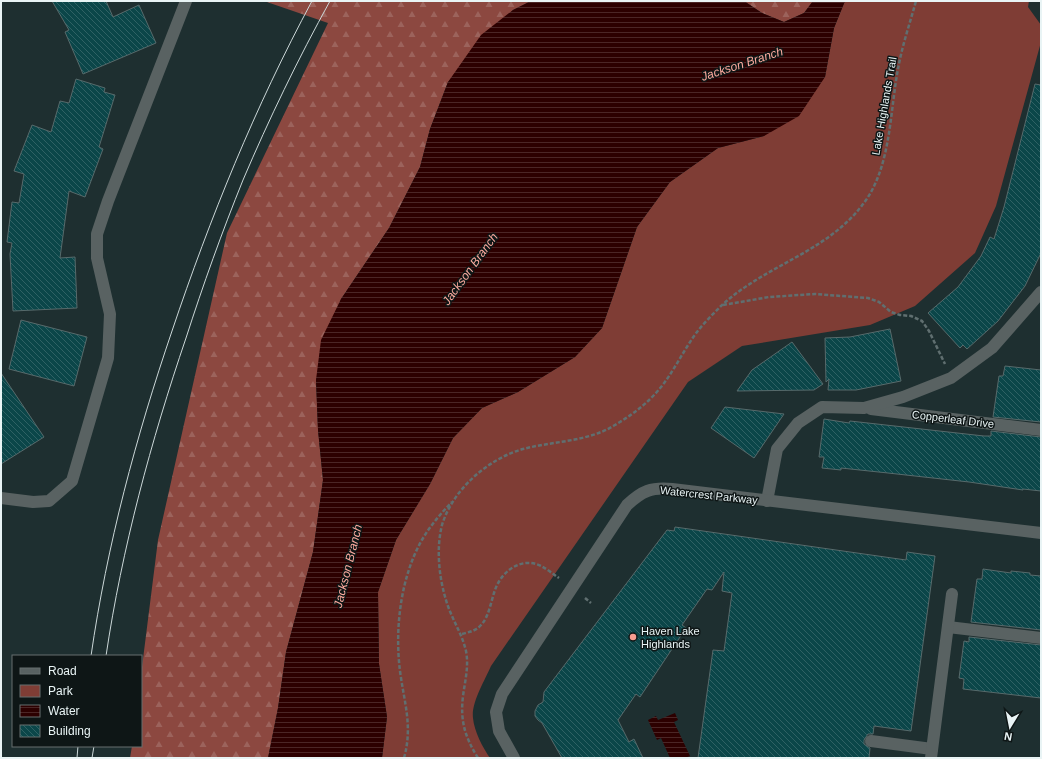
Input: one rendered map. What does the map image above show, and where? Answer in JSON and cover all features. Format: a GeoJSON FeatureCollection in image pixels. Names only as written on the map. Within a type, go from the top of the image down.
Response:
{"type":"FeatureCollection","features":[{"type":"Feature","properties":{"kind":"street"},"geometry":{"type":"LineString","coordinates":[[1,498],[33,502],[50,501],[72,481],[108,358],[110,314],[97,258],[97,234],[108,200],[186,1]]}},
{"type":"Feature","properties":{"kind":"street"},"geometry":{"type":"LineString","coordinates":[[767,501],[777,449],[798,423],[822,407],[864,408],[903,397],[952,378],[992,348],[1041,292]]}},
{"type":"Feature","properties":{"kind":"street","name":"Copperleaf Drive"},"geometry":{"type":"LineString","coordinates":[[864,408],[1041,430]]}},
{"type":"Feature","properties":{"kind":"street","name":"Watercrest Parkway"},"geometry":{"type":"LineString","coordinates":[[514,758],[499,731],[496,712],[502,694],[627,505],[636,496],[647,490],[659,488],[1041,533]]}},
{"type":"Feature","properties":{"kind":"street"},"geometry":{"type":"LineString","coordinates":[[871,741],[931,754],[952,594]]}},
{"type":"Feature","properties":{"kind":"street"},"geometry":{"type":"LineString","coordinates":[[948,627],[1041,638]]}},
{"type":"Feature","properties":{"kind":"path","name":"Lake Highlands Trail"},"geometry":{"type":"LineString","coordinates":[[478,758],[469,743],[464,730],[462,717],[463,698],[467,674],[467,654],[462,634],[446,602],[440,577],[439,553],[442,526],[454,500],[470,481],[503,456],[530,448],[586,437],[612,428],[636,412],[656,393],[697,332],[722,305],[755,280],[824,242],[853,216],[867,198],[878,176],[886,149],[893,112],[898,66],[916,1]]}},
{"type":"Feature","properties":{"kind":"path"},"geometry":{"type":"LineString","coordinates":[[722,305],[791,295],[815,294],[868,298],[879,302],[891,312],[911,316],[922,321],[930,331],[952,378]]}},
{"type":"Feature","properties":{"kind":"path"},"geometry":{"type":"LineString","coordinates":[[404,758],[409,730],[400,663],[398,633],[402,593],[415,554],[431,525],[454,500]]}},
{"type":"Feature","properties":{"kind":"path"},"geometry":{"type":"LineString","coordinates":[[462,634],[476,630],[482,624],[487,615],[500,579],[507,571],[526,563],[540,565],[591,602]]}},
{"type":"Feature","properties":{"kind":"green space"},"geometry":{"type":"Polygon","coordinates":[[[264,1],[531,1],[513,10],[448,82],[430,129],[420,167],[389,228],[341,299],[316,380],[318,430],[323,480],[313,552],[286,652],[278,708],[268,758],[130,758],[132,747],[142,747],[142,667],[158,540],[227,233],[328,23],[264,1]]]}},
{"type":"Feature","properties":{"kind":"green space"},"geometry":{"type":"Polygon","coordinates":[[[744,1],[813,1],[804,13],[784,22],[762,13],[744,1]]]}},
{"type":"Feature","properties":{"kind":"green space"},"geometry":{"type":"Polygon","coordinates":[[[845,1],[1029,1],[1028,7],[1041,25],[1041,42],[996,206],[975,253],[915,306],[870,325],[742,346],[688,382],[491,666],[476,699],[473,712],[477,734],[490,758],[382,758],[387,717],[379,664],[378,592],[396,540],[430,484],[453,438],[482,408],[518,392],[575,357],[602,328],[637,227],[670,182],[718,148],[764,136],[825,77],[834,28],[845,1]]]}},
{"type":"Feature","properties":{"kind":"water","name":"Jackson Branch"},"geometry":{"type":"Polygon","coordinates":[[[531,1],[744,1],[762,13],[784,22],[804,13],[813,1],[845,1],[834,28],[825,77],[799,116],[764,136],[718,148],[670,182],[637,227],[602,328],[575,357],[518,392],[482,408],[453,438],[430,484],[396,540],[378,592],[379,664],[387,717],[382,758],[268,758],[278,708],[286,652],[313,552],[323,480],[318,430],[316,380],[321,340],[341,299],[389,228],[420,167],[430,129],[448,82],[481,35],[513,10],[531,1]]]}},
{"type":"Feature","properties":{"kind":"water"},"geometry":{"type":"Polygon","coordinates":[[[675,713],[678,720],[674,722],[690,756],[685,758],[670,758],[661,738],[657,740],[648,720],[656,716],[658,720],[675,713]]]}},
{"type":"Feature","properties":{"kind":"building"},"geometry":{"type":"Polygon","coordinates":[[[52,1],[106,1],[113,17],[139,5],[156,43],[83,74],[65,32],[69,30],[52,1]]]}},
{"type":"Feature","properties":{"kind":"building"},"geometry":{"type":"Polygon","coordinates":[[[76,79],[105,88],[104,92],[115,95],[99,147],[103,149],[85,197],[69,191],[60,258],[75,257],[77,308],[13,311],[10,254],[12,243],[7,242],[12,202],[19,203],[24,174],[14,171],[32,125],[51,132],[60,101],[69,103],[76,79]]]}},
{"type":"Feature","properties":{"kind":"building"},"geometry":{"type":"Polygon","coordinates":[[[1035,84],[1041,85],[1041,253],[1025,286],[998,321],[967,349],[963,345],[960,348],[928,313],[958,287],[981,256],[990,237],[994,239],[1004,207],[1035,84]]]}},
{"type":"Feature","properties":{"kind":"building"},"geometry":{"type":"Polygon","coordinates":[[[21,320],[87,337],[74,386],[9,369],[21,320]]]}},
{"type":"Feature","properties":{"kind":"building"},"geometry":{"type":"Polygon","coordinates":[[[890,329],[901,381],[856,390],[828,390],[829,379],[826,382],[825,338],[850,337],[890,329]]]}},
{"type":"Feature","properties":{"kind":"building"},"geometry":{"type":"Polygon","coordinates":[[[792,342],[823,384],[814,390],[737,391],[752,370],[792,342]]]}},
{"type":"Feature","properties":{"kind":"building"},"geometry":{"type":"Polygon","coordinates":[[[1005,366],[1041,370],[1041,422],[993,417],[999,376],[1003,376],[1005,366]]]}},
{"type":"Feature","properties":{"kind":"building"},"geometry":{"type":"Polygon","coordinates":[[[1,373],[44,437],[1,464],[1,373]]]}},
{"type":"Feature","properties":{"kind":"building"},"geometry":{"type":"Polygon","coordinates":[[[725,407],[784,414],[754,458],[711,428],[725,407]]]}},
{"type":"Feature","properties":{"kind":"building"},"geometry":{"type":"Polygon","coordinates":[[[824,419],[849,423],[850,421],[984,436],[991,436],[991,431],[1041,437],[1041,491],[841,468],[841,470],[822,468],[824,457],[819,457],[824,419]]]}},
{"type":"Feature","properties":{"kind":"building","name":"Haven Lake Highlands"},"geometry":{"type":"Polygon","coordinates":[[[675,527],[906,560],[907,552],[935,556],[911,731],[874,726],[873,734],[868,734],[864,740],[864,744],[870,748],[869,758],[698,758],[713,650],[724,651],[732,593],[722,591],[724,572],[712,590],[707,589],[682,625],[686,628],[640,697],[636,694],[618,720],[629,742],[634,739],[643,758],[562,758],[542,723],[535,716],[535,711],[538,705],[543,702],[544,692],[667,530],[674,531],[675,527]]]}},
{"type":"Feature","properties":{"kind":"building"},"geometry":{"type":"Polygon","coordinates":[[[983,569],[1011,573],[1011,571],[1030,573],[1030,575],[1041,576],[1041,630],[971,622],[977,579],[982,579],[983,569]]]}},
{"type":"Feature","properties":{"kind":"building"},"geometry":{"type":"Polygon","coordinates":[[[969,637],[1041,645],[1041,698],[963,689],[964,679],[959,678],[964,641],[969,642],[969,637]]]}},
{"type":"Feature","properties":{"kind":"tram line"},"geometry":{"type":"LineString","coordinates":[[91,655],[105,573],[114,532],[146,411],[172,331],[202,247],[235,163],[271,81],[312,1]]}},
{"type":"Feature","properties":{"kind":"tram line"},"geometry":{"type":"LineString","coordinates":[[106,655],[120,575],[139,495],[161,416],[199,298],[253,157],[295,67],[330,1]]}},
{"type":"Feature","properties":{"kind":"tram line"},"geometry":{"type":"LineString","coordinates":[[77,758],[78,747]]}},
{"type":"Feature","properties":{"kind":"tram line"},"geometry":{"type":"LineString","coordinates":[[92,758],[94,747]]}},
{"type":"Feature","properties":{"kind":"place","name":"Haven Lake Highlands"},"geometry":{"type":"Point","coordinates":[633,637]}}]}
